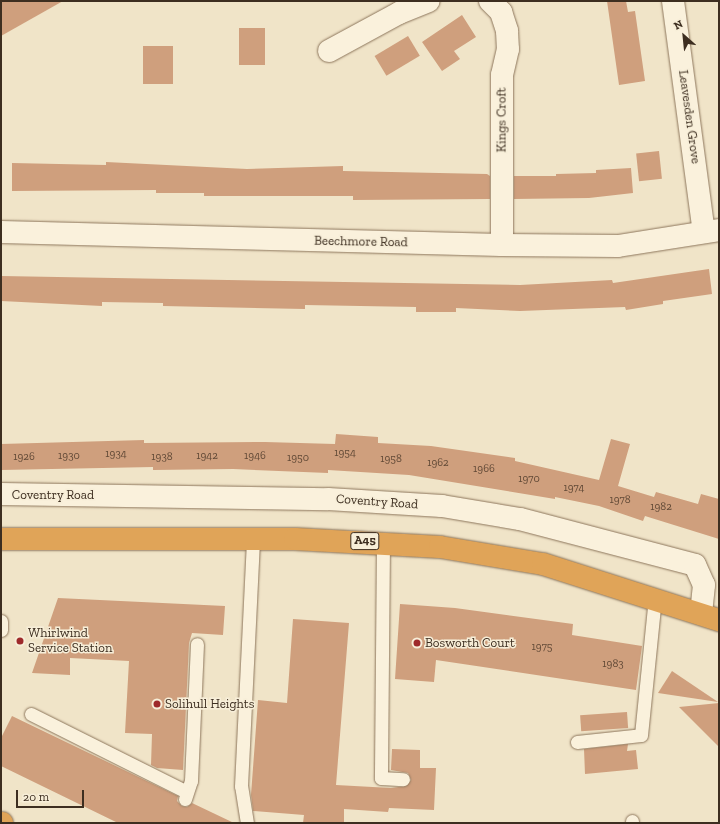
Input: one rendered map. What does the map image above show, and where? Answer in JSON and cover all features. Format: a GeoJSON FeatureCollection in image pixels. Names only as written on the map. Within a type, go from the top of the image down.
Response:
{"type":"FeatureCollection","features":[{"type":"Feature","properties":{"kind":"highway","name":"Coventry Road"},"geometry":{"type":"LineString","coordinates":[[1,538],[253,538],[383,542],[440,547],[543,564],[655,598],[710,617]]}},
{"type":"Feature","properties":{"kind":"street"},"geometry":{"type":"LineString","coordinates":[[329,51],[400,13],[429,1]]}},
{"type":"Feature","properties":{"kind":"street","name":"Kings Croft"},"geometry":{"type":"LineString","coordinates":[[490,1],[501,12],[508,31],[508,49],[502,76],[502,245]]}},
{"type":"Feature","properties":{"kind":"street","name":"Leavesden Grove"},"geometry":{"type":"LineString","coordinates":[[673,1],[711,231]]}},
{"type":"Feature","properties":{"kind":"street","name":"Beechmore Road"},"geometry":{"type":"LineString","coordinates":[[1,232],[502,245],[618,246],[711,231]]}},
{"type":"Feature","properties":{"kind":"street","name":"Coventry Road"},"geometry":{"type":"LineString","coordinates":[[1,494],[328,499],[442,506],[520,519],[695,565],[704,585],[710,617]]}},
{"type":"Feature","properties":{"kind":"lane"},"geometry":{"type":"LineString","coordinates":[[247,823],[241,786],[253,538]]}},
{"type":"Feature","properties":{"kind":"lane"},"geometry":{"type":"LineString","coordinates":[[383,542],[382,778],[403,779]]}},
{"type":"Feature","properties":{"kind":"lane"},"geometry":{"type":"LineString","coordinates":[[577,742],[641,735],[655,598]]}},
{"type":"Feature","properties":{"kind":"lane"},"geometry":{"type":"LineString","coordinates":[[1,621],[1,630]]}},
{"type":"Feature","properties":{"kind":"lane"},"geometry":{"type":"LineString","coordinates":[[31,714],[186,795],[191,781],[197,644]]}},
{"type":"Feature","properties":{"kind":"building"},"geometry":{"type":"Polygon","coordinates":[[[1,1],[63,1],[1,36],[1,1]]]}},
{"type":"Feature","properties":{"kind":"building"},"geometry":{"type":"Polygon","coordinates":[[[607,1],[626,1],[628,12],[635,11],[645,81],[619,85],[607,1]]]}},
{"type":"Feature","properties":{"kind":"building"},"geometry":{"type":"Polygon","coordinates":[[[462,15],[476,37],[454,51],[460,59],[442,71],[422,42],[462,15]]]}},
{"type":"Feature","properties":{"kind":"building"},"geometry":{"type":"Polygon","coordinates":[[[239,28],[265,28],[265,65],[239,65],[239,28]]]}},
{"type":"Feature","properties":{"kind":"building"},"geometry":{"type":"Polygon","coordinates":[[[408,36],[420,56],[386,76],[375,56],[408,36]]]}},
{"type":"Feature","properties":{"kind":"building"},"geometry":{"type":"Polygon","coordinates":[[[143,46],[173,46],[173,84],[143,84],[143,46]]]}},
{"type":"Feature","properties":{"kind":"building"},"geometry":{"type":"Polygon","coordinates":[[[659,151],[662,179],[639,181],[636,153],[659,151]]]}},
{"type":"Feature","properties":{"kind":"building"},"geometry":{"type":"Polygon","coordinates":[[[106,162],[247,169],[343,166],[343,171],[487,174],[490,176],[490,199],[353,200],[353,196],[204,196],[204,193],[156,193],[156,190],[12,191],[12,163],[106,165],[106,162]]]}},
{"type":"Feature","properties":{"kind":"building"},"geometry":{"type":"Polygon","coordinates":[[[631,168],[633,193],[589,198],[514,199],[514,176],[556,176],[556,174],[596,173],[596,170],[631,168]]]}},
{"type":"Feature","properties":{"kind":"building"},"geometry":{"type":"Polygon","coordinates":[[[709,269],[712,294],[663,301],[663,304],[626,310],[625,307],[520,311],[456,308],[456,312],[416,312],[416,307],[305,305],[305,309],[163,306],[163,303],[102,302],[102,306],[1,301],[1,276],[520,285],[612,280],[613,283],[709,269]]]}},
{"type":"Feature","properties":{"kind":"building"},"geometry":{"type":"Polygon","coordinates":[[[336,434],[378,437],[378,443],[431,446],[515,458],[515,461],[599,480],[611,439],[630,444],[618,486],[654,497],[656,492],[698,504],[701,494],[719,499],[719,539],[645,516],[643,521],[599,506],[555,497],[555,499],[409,475],[328,470],[328,473],[233,469],[153,470],[153,467],[1,470],[1,444],[144,440],[144,443],[265,442],[335,444],[336,434]]]}},
{"type":"Feature","properties":{"kind":"building","name":"Solihull Heights"},"geometry":{"type":"Polygon","coordinates":[[[58,598],[225,606],[223,635],[192,633],[189,643],[183,770],[157,768],[151,765],[152,734],[125,733],[129,661],[70,658],[70,675],[32,673],[58,598]]]}},
{"type":"Feature","properties":{"kind":"building"},"geometry":{"type":"Polygon","coordinates":[[[400,604],[455,608],[573,624],[572,635],[642,646],[636,690],[436,660],[434,682],[395,679],[400,604]]]}},
{"type":"Feature","properties":{"kind":"building"},"geometry":{"type":"Polygon","coordinates":[[[293,619],[349,623],[336,785],[391,788],[406,786],[411,780],[408,773],[391,770],[392,749],[420,750],[420,768],[436,768],[434,810],[389,808],[388,812],[344,809],[344,823],[303,823],[304,815],[253,811],[251,795],[258,700],[287,703],[293,619]]]}},
{"type":"Feature","properties":{"kind":"building"},"geometry":{"type":"Polygon","coordinates":[[[672,671],[718,702],[658,693],[672,671]]]}},
{"type":"Feature","properties":{"kind":"building"},"geometry":{"type":"Polygon","coordinates":[[[719,703],[719,747],[679,707],[719,703]]]}},
{"type":"Feature","properties":{"kind":"building"},"geometry":{"type":"Polygon","coordinates":[[[627,712],[628,728],[581,731],[580,715],[627,712]]]}},
{"type":"Feature","properties":{"kind":"building"},"geometry":{"type":"Polygon","coordinates":[[[12,716],[178,796],[177,801],[182,806],[187,807],[192,803],[234,823],[118,823],[1,766],[1,738],[12,716]]]}},
{"type":"Feature","properties":{"kind":"building"},"geometry":{"type":"Polygon","coordinates":[[[628,744],[627,751],[636,750],[638,769],[585,774],[584,749],[628,744]]]}},
{"type":"Feature","properties":{"kind":"place","name":"Whirlwind Service Station"},"geometry":{"type":"Point","coordinates":[20,641]}},
{"type":"Feature","properties":{"kind":"place","name":"Bosworth Court"},"geometry":{"type":"Point","coordinates":[417,643]}},
{"type":"Feature","properties":{"kind":"place","name":"Solihull Heights"},"geometry":{"type":"Point","coordinates":[157,704]}}]}
